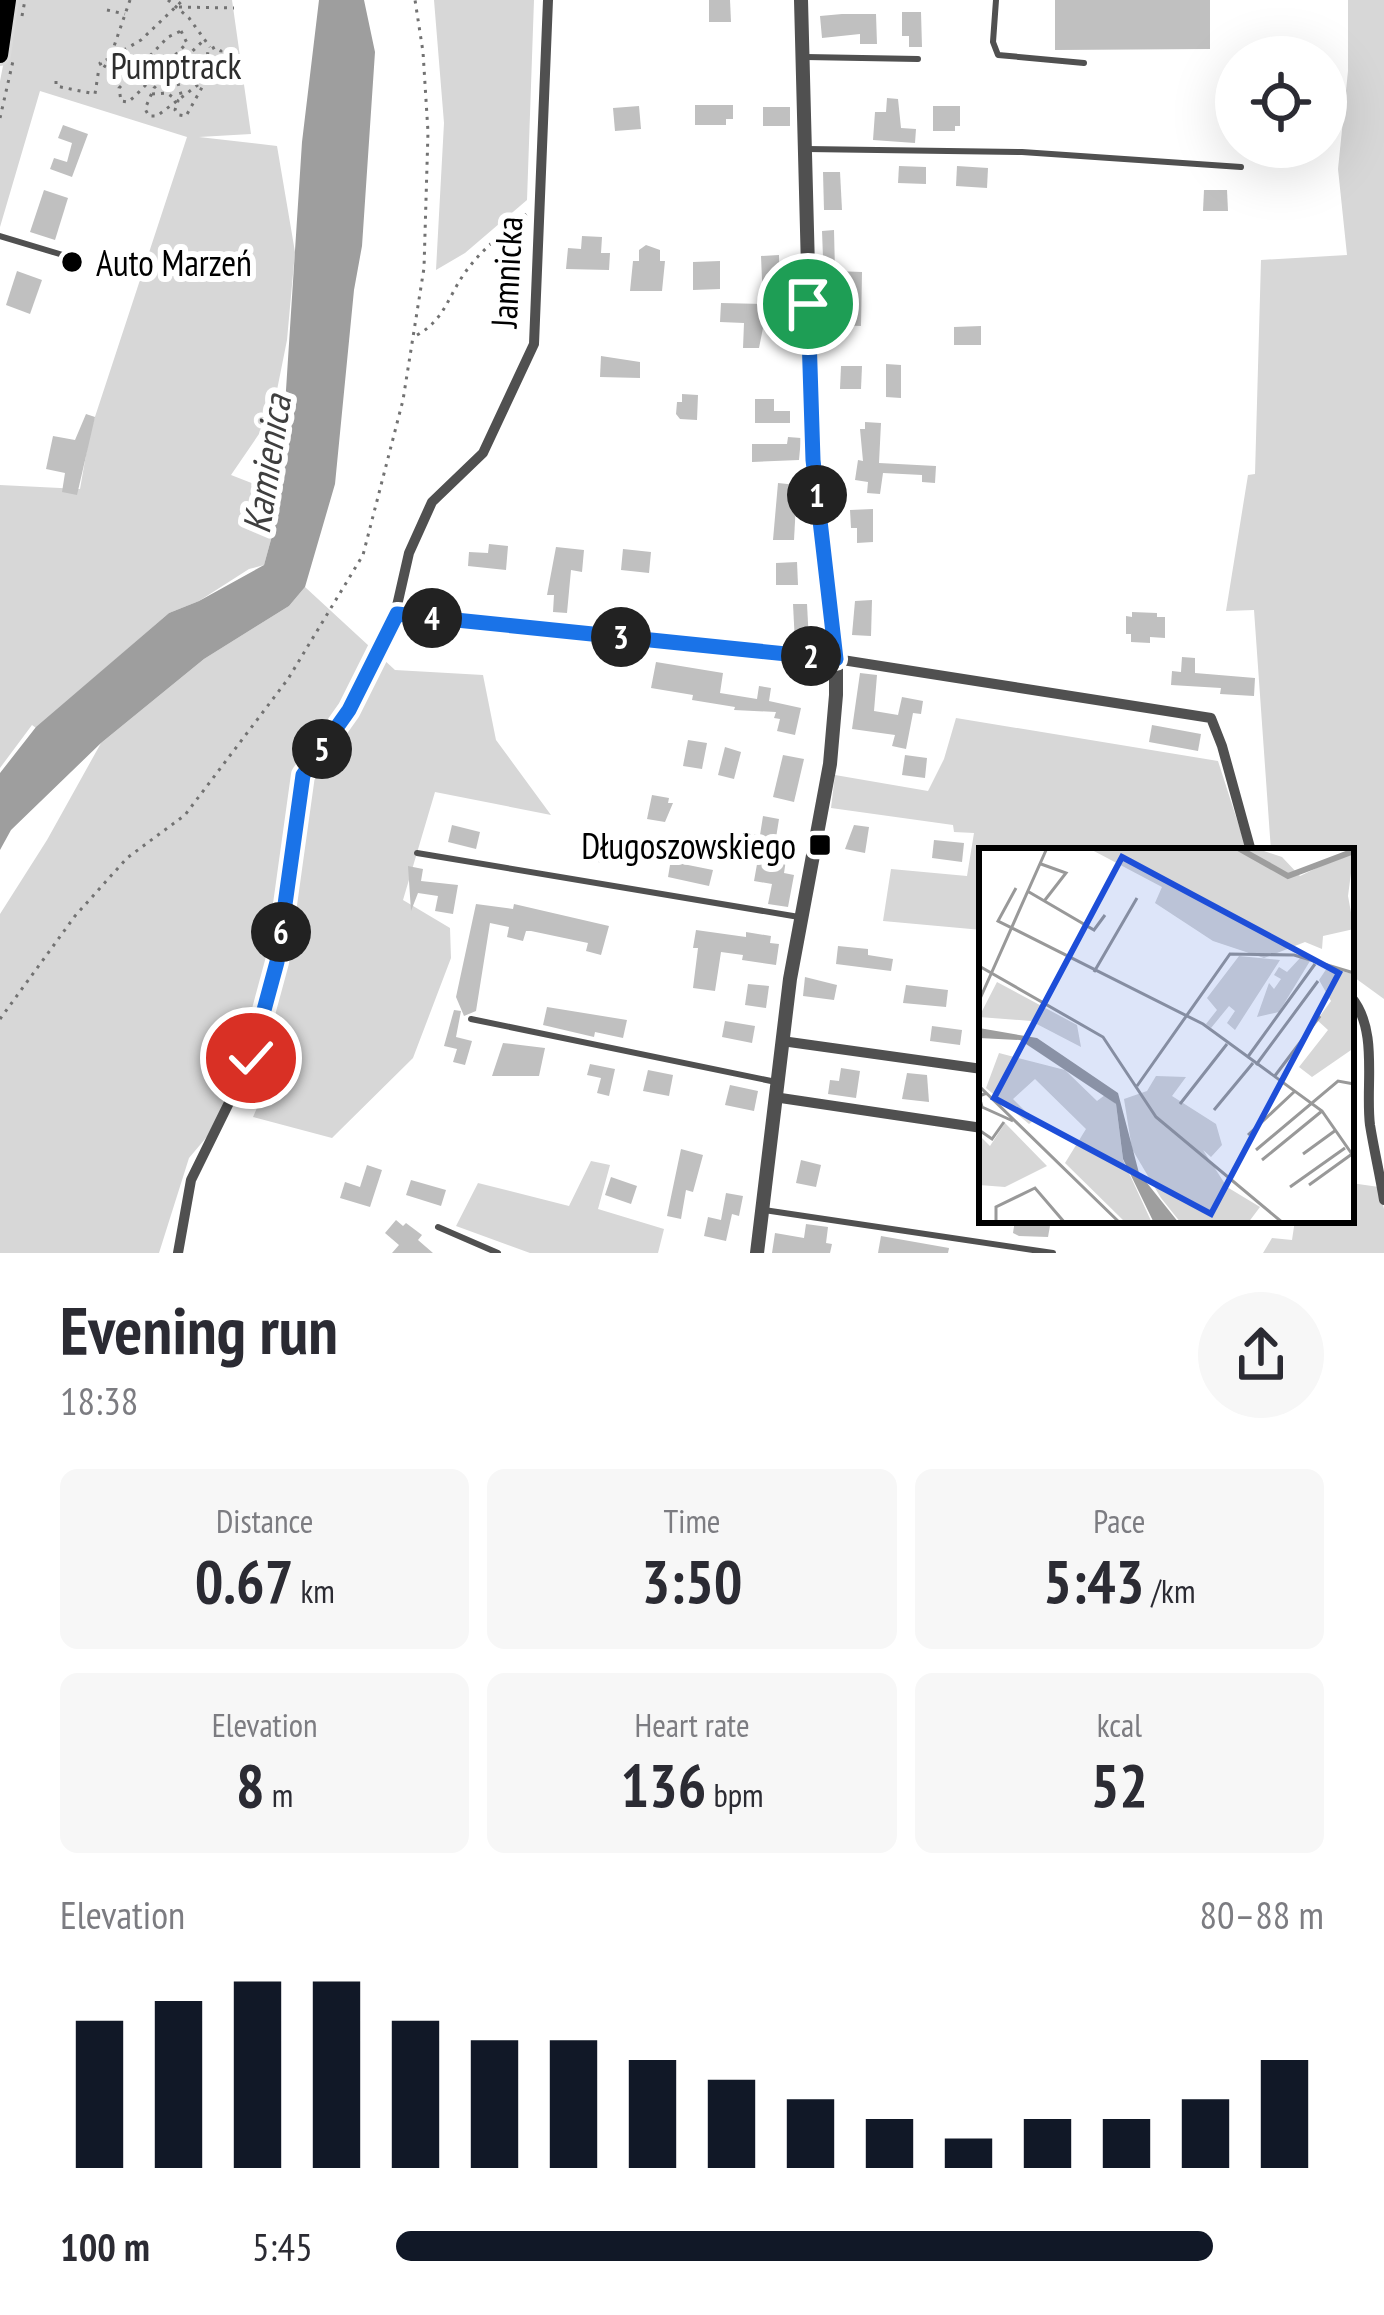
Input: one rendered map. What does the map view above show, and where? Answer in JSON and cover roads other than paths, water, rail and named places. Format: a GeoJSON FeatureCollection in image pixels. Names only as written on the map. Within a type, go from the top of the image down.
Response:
{"type":"FeatureCollection","features":[{"type":"Feature","properties":{"kind":"main road"},"geometry":{"type":"LineString","coordinates":[[0,55],[8,0]]}},
{"type":"Feature","properties":{"kind":"street","name":"Jamnicka"},"geometry":{"type":"LineString","coordinates":[[178,1253],[191,1180],[251,1058],[277,962],[303,775],[349,710],[397,614],[409,553],[432,502],[483,453],[533,344],[548,0]]}},
{"type":"Feature","properties":{"kind":"street"},"geometry":{"type":"LineString","coordinates":[[757,1253],[800,917],[830,764],[836,659],[813,460],[802,0]]}},
{"type":"Feature","properties":{"kind":"street"},"geometry":{"type":"LineString","coordinates":[[836,659],[1210,718],[1250,848]]}},
{"type":"Feature","properties":{"kind":"street"},"geometry":{"type":"LineString","coordinates":[[1354,1000],[1367,1039],[1370,1122],[1384,1200]]}},
{"type":"Feature","properties":{"kind":"street"},"geometry":{"type":"LineString","coordinates":[[782,1041],[979,1069]]}},
{"type":"Feature","properties":{"kind":"street"},"geometry":{"type":"LineString","coordinates":[[775,1090],[979,1127]]}},
{"type":"Feature","properties":{"kind":"street"},"geometry":{"type":"LineString","coordinates":[[1354,1119],[1370,1122]]}},
{"type":"Feature","properties":{"kind":"lane"},"geometry":{"type":"LineString","coordinates":[[996,0],[993,42],[998,55],[1084,63]]}},
{"type":"Feature","properties":{"kind":"lane"},"geometry":{"type":"LineString","coordinates":[[802,57],[918,59]]}},
{"type":"Feature","properties":{"kind":"lane"},"geometry":{"type":"LineString","coordinates":[[804,149],[1022,152],[1215,164]]}},
{"type":"Feature","properties":{"kind":"lane"},"geometry":{"type":"LineString","coordinates":[[0,236],[63,255]]}},
{"type":"Feature","properties":{"kind":"lane"},"geometry":{"type":"LineString","coordinates":[[397,614],[836,659]]}},
{"type":"Feature","properties":{"kind":"lane"},"geometry":{"type":"LineString","coordinates":[[417,853],[800,917]]}},
{"type":"Feature","properties":{"kind":"lane"},"geometry":{"type":"LineString","coordinates":[[471,1019],[775,1090]]}},
{"type":"Feature","properties":{"kind":"lane"},"geometry":{"type":"LineString","coordinates":[[761,1209],[1053,1253]]}},
{"type":"Feature","properties":{"kind":"lane"},"geometry":{"type":"LineString","coordinates":[[439,1227],[498,1253]]}},
{"type":"Feature","properties":{"kind":"place","name":"Auto Marzeń"},"geometry":{"type":"Point","coordinates":[72,262]}},
{"type":"Feature","properties":{"kind":"place","name":"Długoszowskiego"},"geometry":{"type":"Point","coordinates":[820,845]}},
{"type":"Feature","properties":{"kind":"park label","name":"Pumptrack"},"geometry":{"type":"Point","coordinates":[176,65]}},
{"type":"Feature","properties":{"kind":"water label","name":"Kamienica"},"geometry":{"type":"Point","coordinates":[266,464]}}]}
